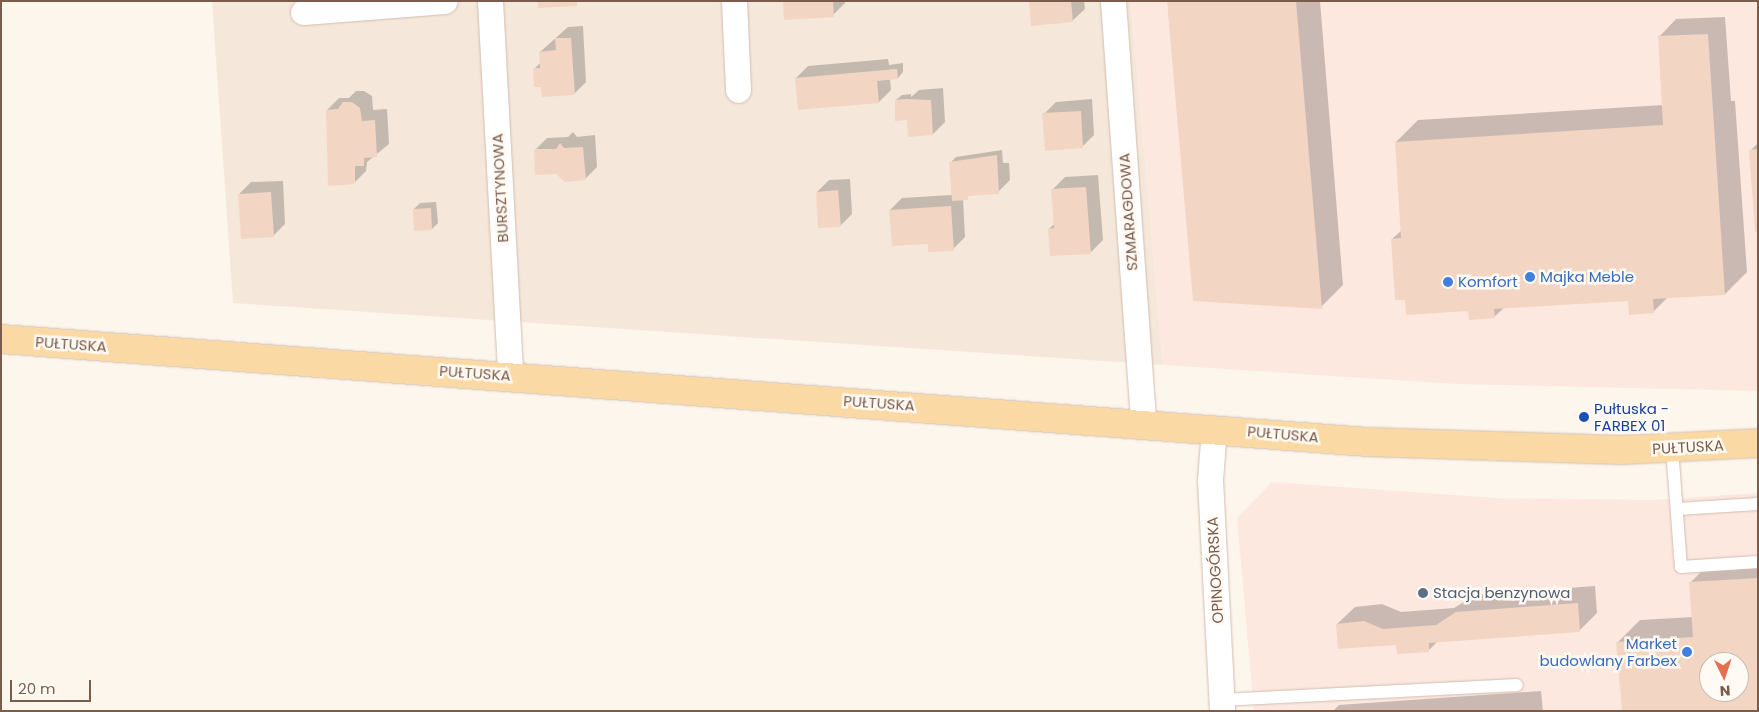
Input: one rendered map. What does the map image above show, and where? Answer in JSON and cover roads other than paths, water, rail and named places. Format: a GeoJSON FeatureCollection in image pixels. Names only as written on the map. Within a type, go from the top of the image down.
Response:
{"type":"FeatureCollection","features":[{"type":"Feature","properties":{"kind":"main road","name":"PUŁTUSKA"},"geometry":{"type":"LineString","coordinates":[[1,339],[1143,423],[1367,442],[1494,447],[1672,448],[1758,443]]}},
{"type":"Feature","properties":{"kind":"street"},"geometry":{"type":"LineString","coordinates":[[303,12],[445,1]]}},
{"type":"Feature","properties":{"kind":"street","name":"BURSZTYNOWA"},"geometry":{"type":"LineString","coordinates":[[490,1],[510,376]]}},
{"type":"Feature","properties":{"kind":"street"},"geometry":{"type":"LineString","coordinates":[[734,1],[738,90]]}},
{"type":"Feature","properties":{"kind":"street","name":"SZMARAGDOWA"},"geometry":{"type":"LineString","coordinates":[[1113,1],[1143,423]]}},
{"type":"Feature","properties":{"kind":"street","name":"OPINOGÓRSKA"},"geometry":{"type":"LineString","coordinates":[[1214,429],[1210,480],[1222,705]]}},
{"type":"Feature","properties":{"kind":"lane"},"geometry":{"type":"LineString","coordinates":[[1672,448],[1682,567],[1758,562]]}},
{"type":"Feature","properties":{"kind":"lane"},"geometry":{"type":"LineString","coordinates":[[1677,509],[1758,504]]}},
{"type":"Feature","properties":{"kind":"lane"},"geometry":{"type":"LineString","coordinates":[[1222,705],[1517,685]]}},
{"type":"Feature","properties":{"kind":"place","name":"Majka Meble"},"geometry":{"type":"Point","coordinates":[1530,277]}},
{"type":"Feature","properties":{"kind":"place","name":"Komfort"},"geometry":{"type":"Point","coordinates":[1448,282]}},
{"type":"Feature","properties":{"kind":"place","name":"Pułtuska - FARBEX 01"},"geometry":{"type":"Point","coordinates":[1584,417]}},
{"type":"Feature","properties":{"kind":"place","name":"Stacja benzynowa"},"geometry":{"type":"Point","coordinates":[1423,593]}},
{"type":"Feature","properties":{"kind":"place","name":"Market budowlany Farbex"},"geometry":{"type":"Point","coordinates":[1687,652]}}]}
